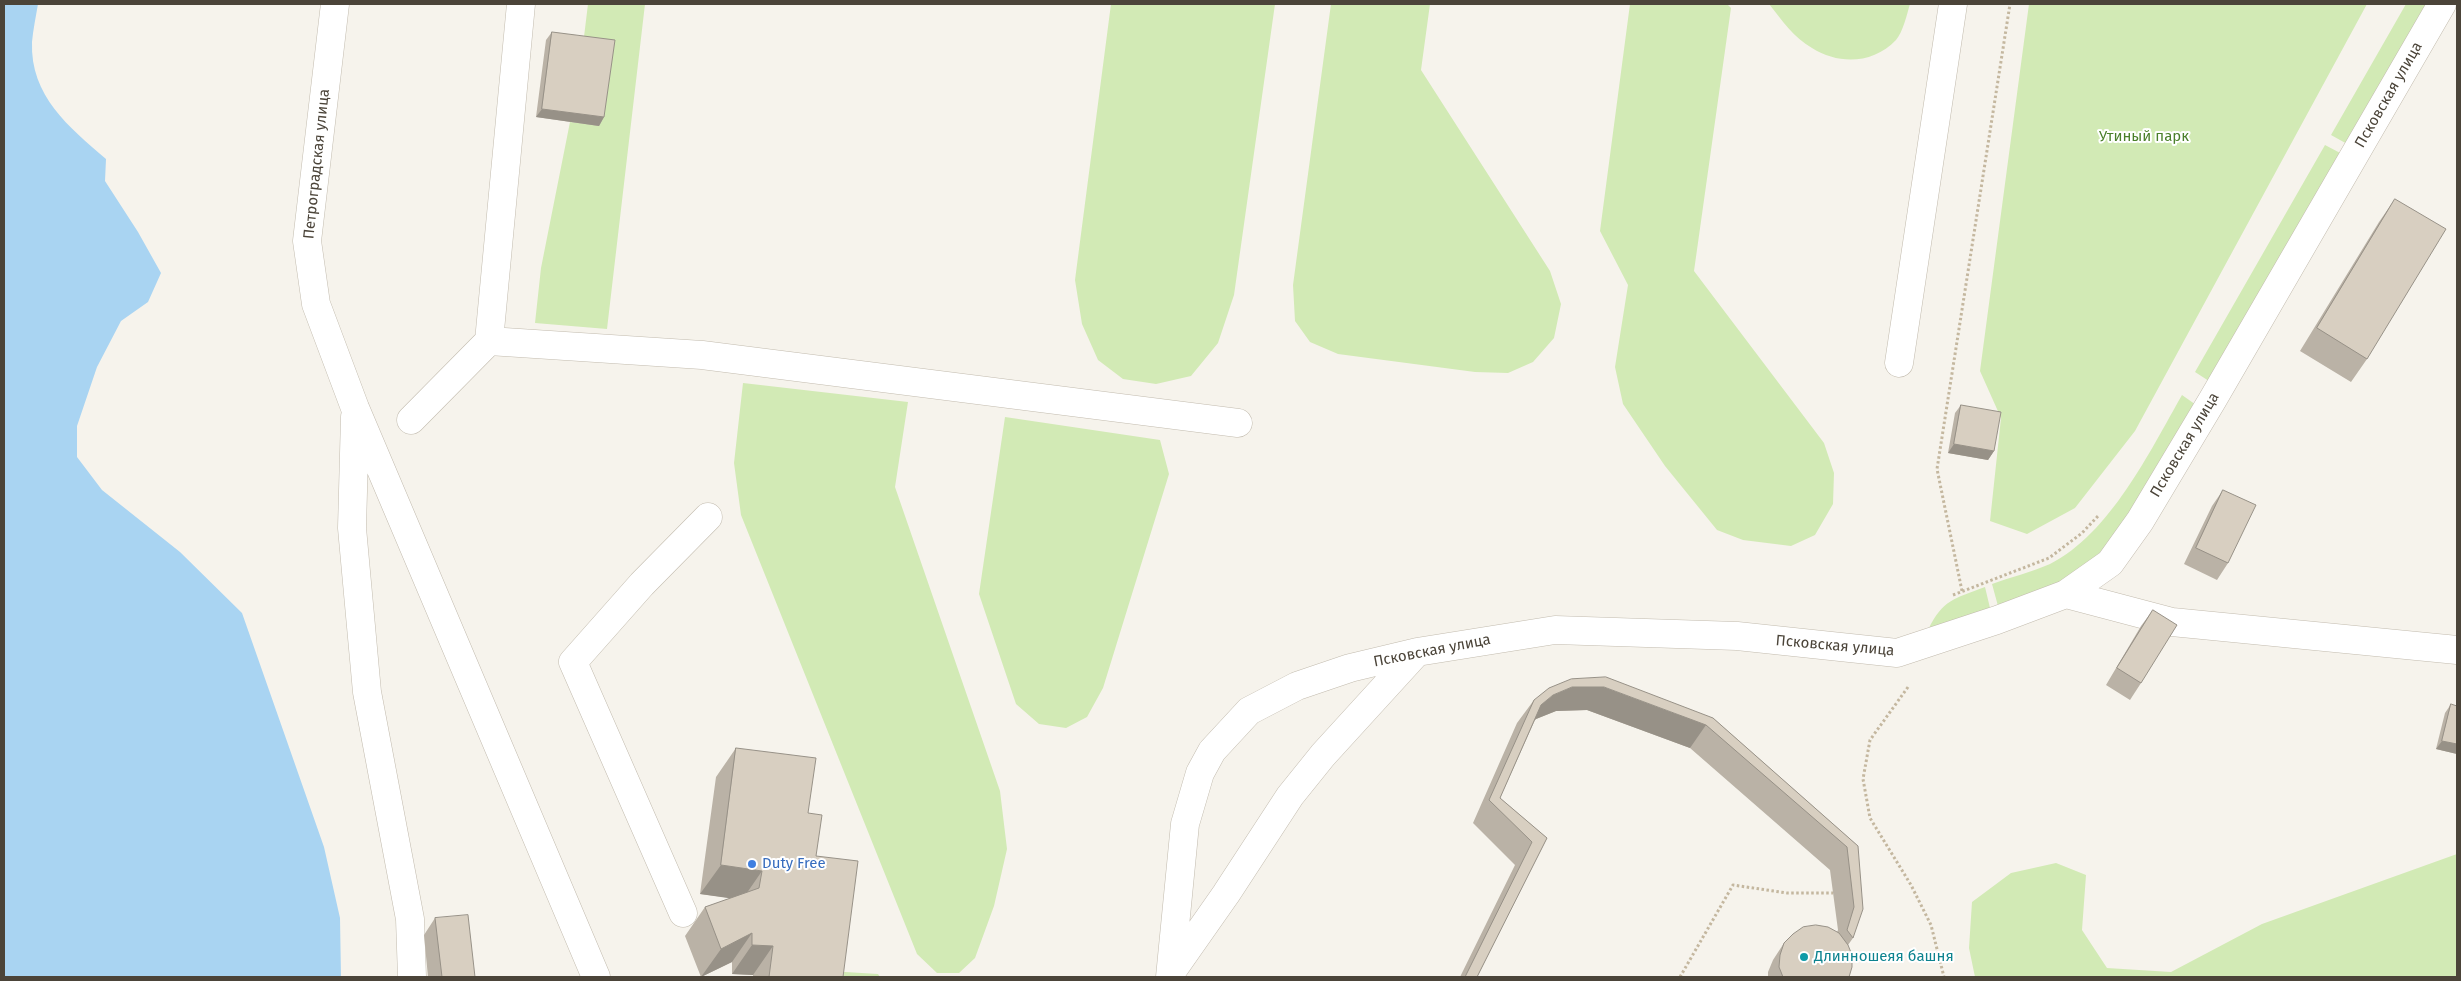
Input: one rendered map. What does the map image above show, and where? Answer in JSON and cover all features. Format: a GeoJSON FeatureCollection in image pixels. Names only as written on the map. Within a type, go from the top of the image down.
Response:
{"type":"FeatureCollection","features":[{"type":"Feature","properties":{"kind":"street","name":"Петроградская улица"},"geometry":{"type":"LineString","coordinates":[[334,4],[307,242],[316,304],[355,408],[596,977]]}},
{"type":"Feature","properties":{"kind":"street"},"geometry":{"type":"LineString","coordinates":[[411,420],[489,341],[521,4]]}},
{"type":"Feature","properties":{"kind":"street"},"geometry":{"type":"LineString","coordinates":[[1899,363],[1953,4]]}},
{"type":"Feature","properties":{"kind":"street","name":"Псковская улица"},"geometry":{"type":"LineString","coordinates":[[1170,975],[1185,824],[1200,773],[1212,751],[1250,711],[1297,686],[1350,668],[1417,652],[1555,630],[1737,636],[1897,653],[1997,620],[2066,594],[2110,563],[2140,521],[2442,4]]}},
{"type":"Feature","properties":{"kind":"street"},"geometry":{"type":"LineString","coordinates":[[489,341],[702,355],[984,389],[1238,423]]}},
{"type":"Feature","properties":{"kind":"street"},"geometry":{"type":"LineString","coordinates":[[355,408],[352,528],[368,692],[410,919],[412,977]]}},
{"type":"Feature","properties":{"kind":"street"},"geometry":{"type":"LineString","coordinates":[[683,913],[573,662],[642,584],[708,517]]}},
{"type":"Feature","properties":{"kind":"street"},"geometry":{"type":"LineString","coordinates":[[2066,594],[2172,622],[2457,650]]}},
{"type":"Feature","properties":{"kind":"street"},"geometry":{"type":"LineString","coordinates":[[1170,975],[1290,796],[1323,755],[1417,652]]}},
{"type":"Feature","properties":{"kind":"path"},"geometry":{"type":"LineString","coordinates":[[1962,591],[1937,469],[2010,4]]}},
{"type":"Feature","properties":{"kind":"path"},"geometry":{"type":"LineString","coordinates":[[1946,599],[1962,591],[2049,558],[2082,533],[2100,514]]}},
{"type":"Feature","properties":{"kind":"path"},"geometry":{"type":"LineString","coordinates":[[1910,684],[1870,740],[1863,779],[1870,818],[1911,885],[1931,925],[1944,977]]}},
{"type":"Feature","properties":{"kind":"path"},"geometry":{"type":"LineString","coordinates":[[1680,977],[1733,885],[1787,893],[1833,893]]}},
{"type":"Feature","properties":{"kind":"green space"},"geometry":{"type":"Polygon","coordinates":[[[588,4],[645,4],[607,329],[535,323],[541,268],[570,122],[599,125],[583,45],[588,4]]]}},
{"type":"Feature","properties":{"kind":"green space"},"geometry":{"type":"Polygon","coordinates":[[[1111,4],[1275,4],[1234,295],[1218,343],[1191,376],[1156,384],[1123,379],[1098,360],[1082,324],[1075,280],[1111,4]]]}},
{"type":"Feature","properties":{"kind":"green space"},"geometry":{"type":"Polygon","coordinates":[[[1331,4],[1430,4],[1421,70],[1550,271],[1561,304],[1554,338],[1533,362],[1508,373],[1475,372],[1338,354],[1310,342],[1295,321],[1293,285],[1331,4]]]}},
{"type":"Feature","properties":{"kind":"green space"},"geometry":{"type":"Polygon","coordinates":[[[1630,4],[1727,4],[1731,8],[1694,271],[1824,443],[1834,473],[1833,504],[1815,535],[1791,546],[1743,540],[1717,530],[1665,466],[1623,404],[1615,367],[1628,285],[1600,231],[1630,4]]]}},
{"type":"Feature","properties":{"kind":"green space"},"geometry":{"type":"Polygon","coordinates":[[[1769,4],[1910,4],[1903,28],[1896,40],[1887,48],[1866,58],[1844,59],[1822,54],[1805,44],[1788,28],[1769,4]]]}},
{"type":"Feature","properties":{"kind":"green space","name":"Утиный парк"},"geometry":{"type":"Polygon","coordinates":[[[2029,4],[2367,4],[2135,431],[2075,508],[2027,534],[1990,521],[2001,418],[1980,371],[2029,4]]]}},
{"type":"Feature","properties":{"kind":"green space"},"geometry":{"type":"Polygon","coordinates":[[[2406,4],[2430,4],[2349,145],[2331,135],[2406,4]]]}},
{"type":"Feature","properties":{"kind":"green space"},"geometry":{"type":"Polygon","coordinates":[[[2325,145],[2344,155],[2212,383],[2195,372],[2325,145]]]}},
{"type":"Feature","properties":{"kind":"green space"},"geometry":{"type":"Polygon","coordinates":[[[743,383],[908,402],[895,487],[1000,791],[1007,849],[994,906],[975,958],[959,973],[937,973],[917,954],[741,515],[734,463],[743,383]]]}},
{"type":"Feature","properties":{"kind":"green space"},"geometry":{"type":"Polygon","coordinates":[[[2182,395],[2199,407],[2139,504],[2101,552],[2082,570],[2062,583],[1998,606],[1992,584],[2050,564],[2072,550],[2110,512],[2142,465],[2182,395]]]}},
{"type":"Feature","properties":{"kind":"green space"},"geometry":{"type":"Polygon","coordinates":[[[1005,417],[1160,440],[1169,474],[1103,688],[1087,717],[1066,728],[1039,724],[1016,704],[979,594],[1005,417]]]}},
{"type":"Feature","properties":{"kind":"green space"},"geometry":{"type":"Polygon","coordinates":[[[1985,587],[1990,608],[1928,630],[1939,612],[1950,601],[1985,587]]]}},
{"type":"Feature","properties":{"kind":"green space"},"geometry":{"type":"Polygon","coordinates":[[[2457,854],[2457,977],[1975,977],[1969,948],[1972,902],[2011,873],[2056,863],[2086,875],[2082,930],[2107,968],[2171,972],[2262,924],[2457,854]]]}},
{"type":"Feature","properties":{"kind":"green space"},"geometry":{"type":"Polygon","coordinates":[[[829,971],[878,974],[880,977],[828,977],[829,971]]]}},
{"type":"Feature","properties":{"kind":"water"},"geometry":{"type":"Polygon","coordinates":[[[4,4],[38,4],[32,42],[33,61],[38,79],[54,109],[106,159],[105,181],[138,232],[161,273],[148,302],[121,321],[97,367],[77,426],[77,457],[102,490],[180,552],[242,613],[324,847],[340,918],[341,977],[4,977],[4,4]]]}},
{"type":"Feature","properties":{"kind":"building"},"geometry":{"type":"Polygon","coordinates":[[[552,32],[615,40],[604,117],[542,109],[552,32]]]}},
{"type":"Feature","properties":{"kind":"building"},"geometry":{"type":"Polygon","coordinates":[[[2395,199],[2446,229],[2367,359],[2317,328],[2395,199]]]}},
{"type":"Feature","properties":{"kind":"building"},"geometry":{"type":"Polygon","coordinates":[[[1961,405],[2001,412],[1994,451],[1954,444],[1961,405]]]}},
{"type":"Feature","properties":{"kind":"building"},"geometry":{"type":"Polygon","coordinates":[[[2223,490],[2256,505],[2228,563],[2196,548],[2223,490]]]}},
{"type":"Feature","properties":{"kind":"building"},"geometry":{"type":"Polygon","coordinates":[[[2153,610],[2177,625],[2141,683],[2117,668],[2153,610]]]}},
{"type":"Feature","properties":{"kind":"building"},"geometry":{"type":"Polygon","coordinates":[[[1606,677],[1713,718],[1858,846],[1863,909],[1853,938],[1847,930],[1854,907],[1847,847],[1706,725],[1604,687],[1572,687],[1553,695],[1541,705],[1500,798],[1547,838],[1477,977],[1465,977],[1532,842],[1489,800],[1534,700],[1549,688],[1571,679],[1606,677]]]}},
{"type":"Feature","properties":{"kind":"building"},"geometry":{"type":"Polygon","coordinates":[[[2451,704],[2457,706],[2457,744],[2442,741],[2451,704]]]}},
{"type":"Feature","properties":{"kind":"building","name":"Duty Free"},"geometry":{"type":"Polygon","coordinates":[[[736,748],[816,758],[808,813],[822,815],[816,856],[858,861],[843,977],[769,977],[773,946],[752,945],[752,933],[721,949],[705,907],[759,888],[762,871],[721,865],[736,748]]]}},
{"type":"Feature","properties":{"kind":"building"},"geometry":{"type":"Polygon","coordinates":[[[468,915],[475,977],[442,977],[435,918],[468,915]]]}},
{"type":"Feature","properties":{"kind":"building"},"geometry":{"type":"Polygon","coordinates":[[[1816,925],[1828,927],[1839,933],[1848,945],[1852,955],[1852,967],[1849,977],[1783,977],[1779,967],[1784,943],[1803,927],[1816,925]]]}},
{"type":"Feature","properties":{"kind":"place","name":"Duty Free"},"geometry":{"type":"Point","coordinates":[752,864]}},
{"type":"Feature","properties":{"kind":"place","name":"Длинношеяя башня"},"geometry":{"type":"Point","coordinates":[1804,957]}}]}
